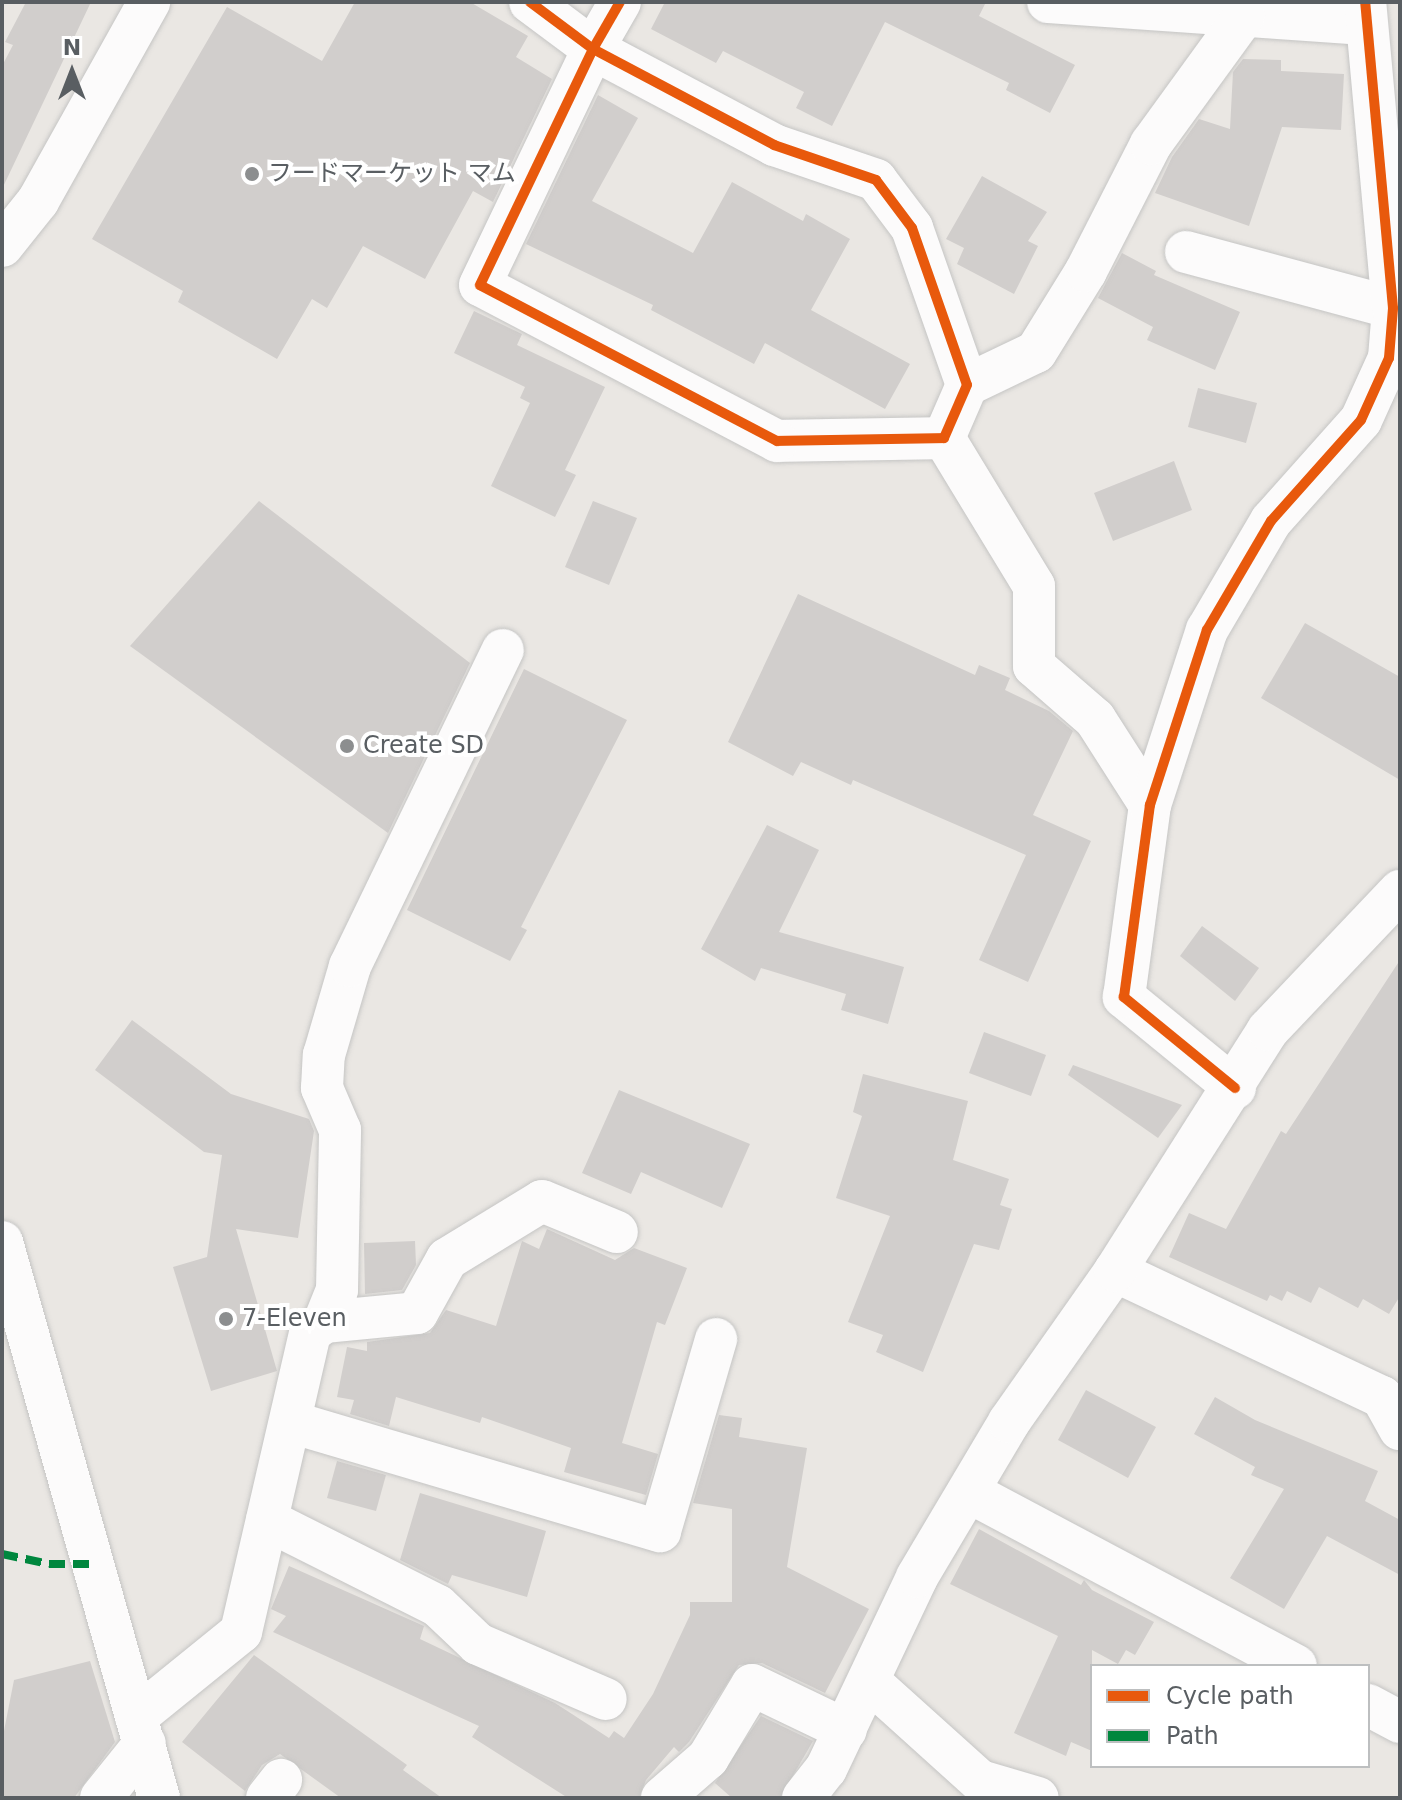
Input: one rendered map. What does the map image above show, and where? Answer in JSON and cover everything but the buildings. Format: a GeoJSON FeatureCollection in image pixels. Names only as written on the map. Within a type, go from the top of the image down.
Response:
{"type":"FeatureCollection","features":[{"type":"Feature","properties":{"kind":"street"},"geometry":{"type":"LineString","coordinates":[[2,246],[38,201],[149,2]]}},
{"type":"Feature","properties":{"kind":"street"},"geometry":{"type":"LineString","coordinates":[[620,2],[593,49],[480,285],[777,441],[944,438]]}},
{"type":"Feature","properties":{"kind":"street"},"geometry":{"type":"LineString","coordinates":[[1048,2],[1244,16],[1365,13],[1393,308],[1389,358],[1361,420],[1271,521],[1207,630],[1150,805],[1124,997],[1235,1088]]}},
{"type":"Feature","properties":{"kind":"street"},"geometry":{"type":"LineString","coordinates":[[532,3],[593,49],[774,145],[876,180],[912,228],[967,385]]}},
{"type":"Feature","properties":{"kind":"street"},"geometry":{"type":"LineString","coordinates":[[944,438],[967,385],[1036,352],[1086,271],[1151,144],[1244,16]]}},
{"type":"Feature","properties":{"kind":"street"},"geometry":{"type":"LineString","coordinates":[[1186,252],[1393,308]]}},
{"type":"Feature","properties":{"kind":"street"},"geometry":{"type":"LineString","coordinates":[[944,438],[1034,586],[1034,666],[1095,719],[1150,805]]}},
{"type":"Feature","properties":{"kind":"street"},"geometry":{"type":"LineString","coordinates":[[101,1798],[140,1730],[241,1632],[310,1333],[324,1322],[337,1290],[340,1130],[322,1088],[324,1055],[350,966],[503,650]]}},
{"type":"Feature","properties":{"kind":"street"},"geometry":{"type":"LineString","coordinates":[[803,1798],[826,1769],[870,1682],[917,1577],[971,1493],[1009,1422],[1115,1271],[1235,1088],[1268,1030],[1400,891]]}},
{"type":"Feature","properties":{"kind":"street"},"geometry":{"type":"LineString","coordinates":[[324,1322],[417,1313],[447,1259],[542,1201],[617,1232]]}},
{"type":"Feature","properties":{"kind":"street"},"geometry":{"type":"LineString","coordinates":[[2,1242],[159,1798]]}},
{"type":"Feature","properties":{"kind":"street"},"geometry":{"type":"LineString","coordinates":[[1115,1271],[1394,1400]]}},
{"type":"Feature","properties":{"kind":"street"},"geometry":{"type":"LineString","coordinates":[[291,1422],[660,1531],[716,1339]]}},
{"type":"Feature","properties":{"kind":"street"},"geometry":{"type":"LineString","coordinates":[[971,1493],[1292,1664]]}},
{"type":"Feature","properties":{"kind":"street"},"geometry":{"type":"LineString","coordinates":[[267,1520],[438,1606],[478,1644],[606,1699]]}},
{"type":"Feature","properties":{"kind":"street"},"geometry":{"type":"LineString","coordinates":[[870,1682],[980,1781],[1038,1798]]}},
{"type":"Feature","properties":{"kind":"street"},"geometry":{"type":"LineString","coordinates":[[662,1798],[708,1758],[752,1685],[846,1730]]}},
{"type":"Feature","properties":{"kind":"street"},"geometry":{"type":"LineString","coordinates":[[1370,1706],[1400,1722]]}},
{"type":"Feature","properties":{"kind":"marked path"},"geometry":{"type":"LineString","coordinates":[[2,1554],[49,1564],[90,1564]]}},
{"type":"Feature","properties":{"kind":"cycle path"},"geometry":{"type":"LineString","coordinates":[[530,2],[593,49],[774,145],[876,180],[912,228],[967,385],[944,438],[777,441],[480,285],[593,49],[620,2]]}},
{"type":"Feature","properties":{"kind":"cycle path"},"geometry":{"type":"LineString","coordinates":[[1235,1088],[1124,997],[1150,805],[1207,630],[1271,521],[1361,420],[1389,358],[1393,308],[1365,2]]}},
{"type":"Feature","properties":{"kind":"place","name":"フードマーケット マム"},"geometry":{"type":"Point","coordinates":[252,174]}},
{"type":"Feature","properties":{"kind":"place","name":"Create SD"},"geometry":{"type":"Point","coordinates":[347,746]}},
{"type":"Feature","properties":{"kind":"place","name":"7-Eleven"},"geometry":{"type":"Point","coordinates":[226,1319]}}]}
